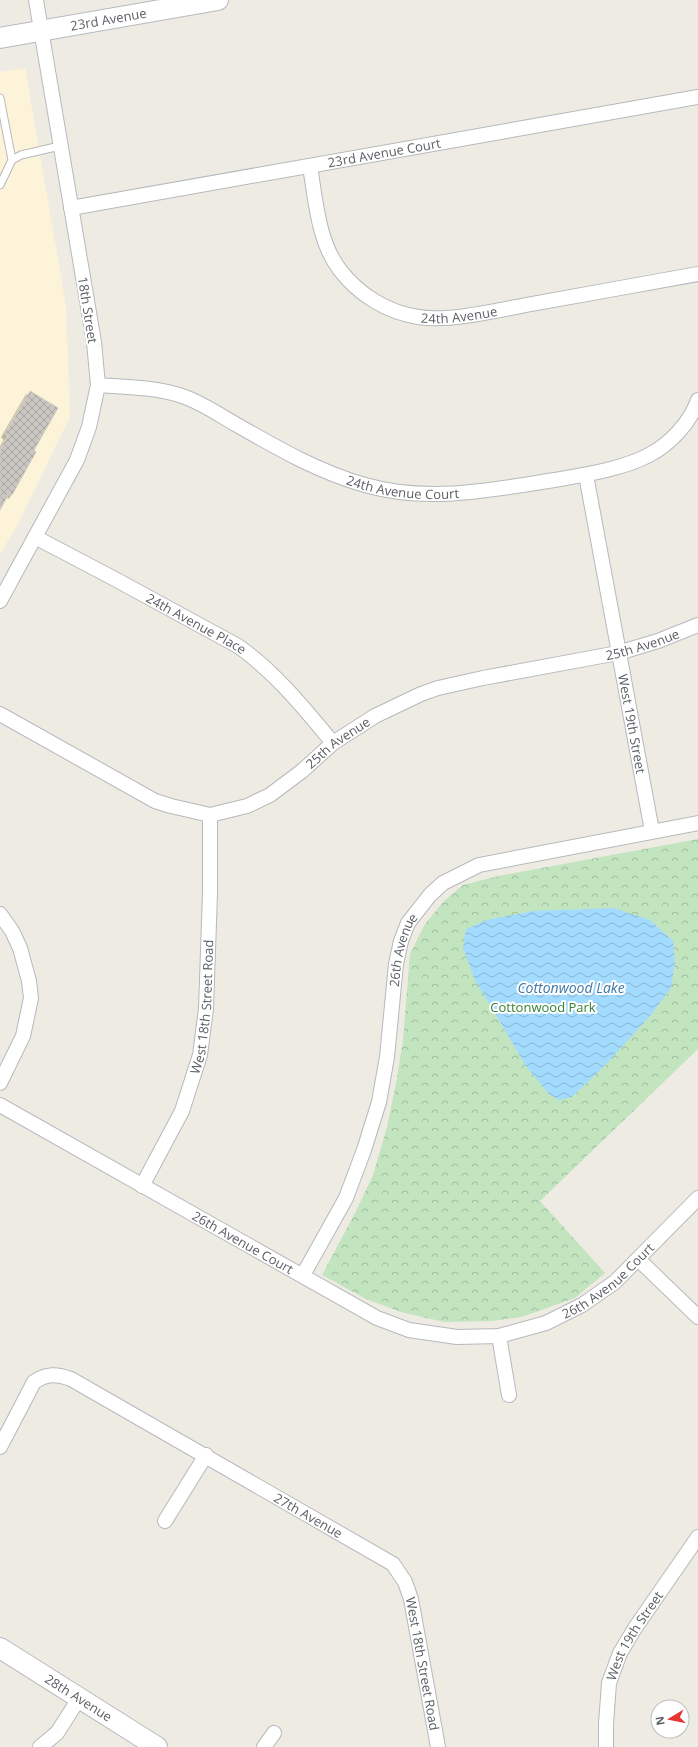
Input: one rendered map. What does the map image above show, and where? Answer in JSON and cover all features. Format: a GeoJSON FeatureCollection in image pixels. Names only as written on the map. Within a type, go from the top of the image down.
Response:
{"type":"FeatureCollection","features":[{"type":"Feature","properties":{"kind":"main road","name":"23rd Avenue"},"geometry":{"type":"LineString","coordinates":[[0,38],[218,0]]}},
{"type":"Feature","properties":{"kind":"main road","name":"28th Avenue"},"geometry":{"type":"LineString","coordinates":[[0,1648],[158,1747]]}},
{"type":"Feature","properties":{"kind":"street","name":"18th Street"},"geometry":{"type":"LineString","coordinates":[[1,597],[77,460],[89,427],[98,385],[94,342],[36,0]]}},
{"type":"Feature","properties":{"kind":"street","name":"23rd Avenue Court"},"geometry":{"type":"LineString","coordinates":[[71,208],[310,167],[698,97]]}},
{"type":"Feature","properties":{"kind":"street","name":"24th Avenue"},"geometry":{"type":"LineString","coordinates":[[310,167],[320,223],[330,253],[340,270],[354,286],[372,300],[400,313],[432,319],[483,313],[698,274]]}},
{"type":"Feature","properties":{"kind":"street","name":"24th Avenue Court"},"geometry":{"type":"LineString","coordinates":[[98,385],[152,388],[185,397],[294,457],[320,469],[367,486],[392,491],[450,495],[507,488],[586,475],[628,463],[649,455],[671,440],[693,413],[698,400]]}},
{"type":"Feature","properties":{"kind":"street","name":"West 19th Street"},"geometry":{"type":"LineString","coordinates":[[586,475],[652,831]]}},
{"type":"Feature","properties":{"kind":"street","name":"24th Avenue Place"},"geometry":{"type":"LineString","coordinates":[[35,537],[238,646],[252,656],[280,682],[333,743]]}},
{"type":"Feature","properties":{"kind":"street","name":"25th Avenue"},"geometry":{"type":"LineString","coordinates":[[0,714],[155,801],[210,815],[247,806],[270,795],[302,771],[333,743],[375,716],[421,694],[438,688],[483,678],[618,652],[658,641],[698,625]]}},
{"type":"Feature","properties":{"kind":"street","name":"West 18th Street Road"},"geometry":{"type":"LineString","coordinates":[[142,1186],[182,1111],[200,1055],[206,1009],[210,893],[210,815]]}},
{"type":"Feature","properties":{"kind":"street","name":"26th Avenue"},"geometry":{"type":"LineString","coordinates":[[303,1275],[346,1198],[364,1150],[379,1102],[387,1057],[396,964],[401,940],[408,923],[430,895],[443,883],[479,865],[698,822]]}},
{"type":"Feature","properties":{"kind":"street"},"geometry":{"type":"LineString","coordinates":[[0,914],[12,931],[20,948],[29,981],[31,998],[23,1036],[0,1083]]}},
{"type":"Feature","properties":{"kind":"street","name":"26th Avenue Court"},"geometry":{"type":"LineString","coordinates":[[0,1105],[377,1318],[408,1330],[457,1337],[499,1336],[546,1323],[582,1305],[615,1282],[698,1198]]}},
{"type":"Feature","properties":{"kind":"street"},"geometry":{"type":"LineString","coordinates":[[638,1259],[698,1317]]}},
{"type":"Feature","properties":{"kind":"street"},"geometry":{"type":"LineString","coordinates":[[499,1336],[509,1395]]}},
{"type":"Feature","properties":{"kind":"street","name":"27th Avenue"},"geometry":{"type":"LineString","coordinates":[[0,1448],[34,1382],[51,1374],[60,1375],[71,1379],[206,1455],[393,1564],[405,1582]]}},
{"type":"Feature","properties":{"kind":"street"},"geometry":{"type":"LineString","coordinates":[[165,1521],[206,1455]]}},
{"type":"Feature","properties":{"kind":"street","name":"West 19th Street"},"geometry":{"type":"LineString","coordinates":[[606,1747],[606,1724],[610,1683],[620,1653],[635,1628],[698,1537]]}},
{"type":"Feature","properties":{"kind":"street","name":"West 18th Street Road"},"geometry":{"type":"LineString","coordinates":[[405,1582],[411,1599],[438,1747]]}},
{"type":"Feature","properties":{"kind":"street"},"geometry":{"type":"LineString","coordinates":[[40,1747],[57,1732],[80,1697]]}},
{"type":"Feature","properties":{"kind":"street"},"geometry":{"type":"LineString","coordinates":[[264,1747],[274,1733]]}},
{"type":"Feature","properties":{"kind":"lane"},"geometry":{"type":"LineString","coordinates":[[0,98],[12,160]]}},
{"type":"Feature","properties":{"kind":"lane"},"geometry":{"type":"LineString","coordinates":[[0,185],[12,160],[21,155],[60,146]]}},
{"type":"Feature","properties":{"kind":"shaded area"},"geometry":{"type":"Polygon","coordinates":[[[25,68],[66,305],[70,417],[18,524],[0,554],[0,72],[25,68]]]}},
{"type":"Feature","properties":{"kind":"green space","name":"Cottonwood Park"},"geometry":{"type":"Polygon","coordinates":[[[698,839],[698,1049],[540,1201],[605,1273],[575,1298],[522,1317],[492,1321],[444,1322],[401,1312],[366,1299],[322,1275],[355,1213],[373,1175],[387,1127],[397,1078],[403,1040],[410,954],[425,924],[444,901],[463,885],[498,876],[698,839]]]}},
{"type":"Feature","properties":{"kind":"water","name":"Cottonwood Lake"},"geometry":{"type":"Polygon","coordinates":[[[613,908],[650,920],[673,941],[675,962],[671,988],[651,1015],[607,1063],[572,1097],[559,1100],[549,1094],[526,1066],[475,980],[463,948],[466,929],[487,920],[533,911],[613,908]]]}},
{"type":"Feature","properties":{"kind":"building"},"geometry":{"type":"Polygon","coordinates":[[[30,391],[58,408],[34,450],[36,452],[12,495],[9,493],[0,510],[0,450],[8,436],[5,434],[30,391]]]}}]}
